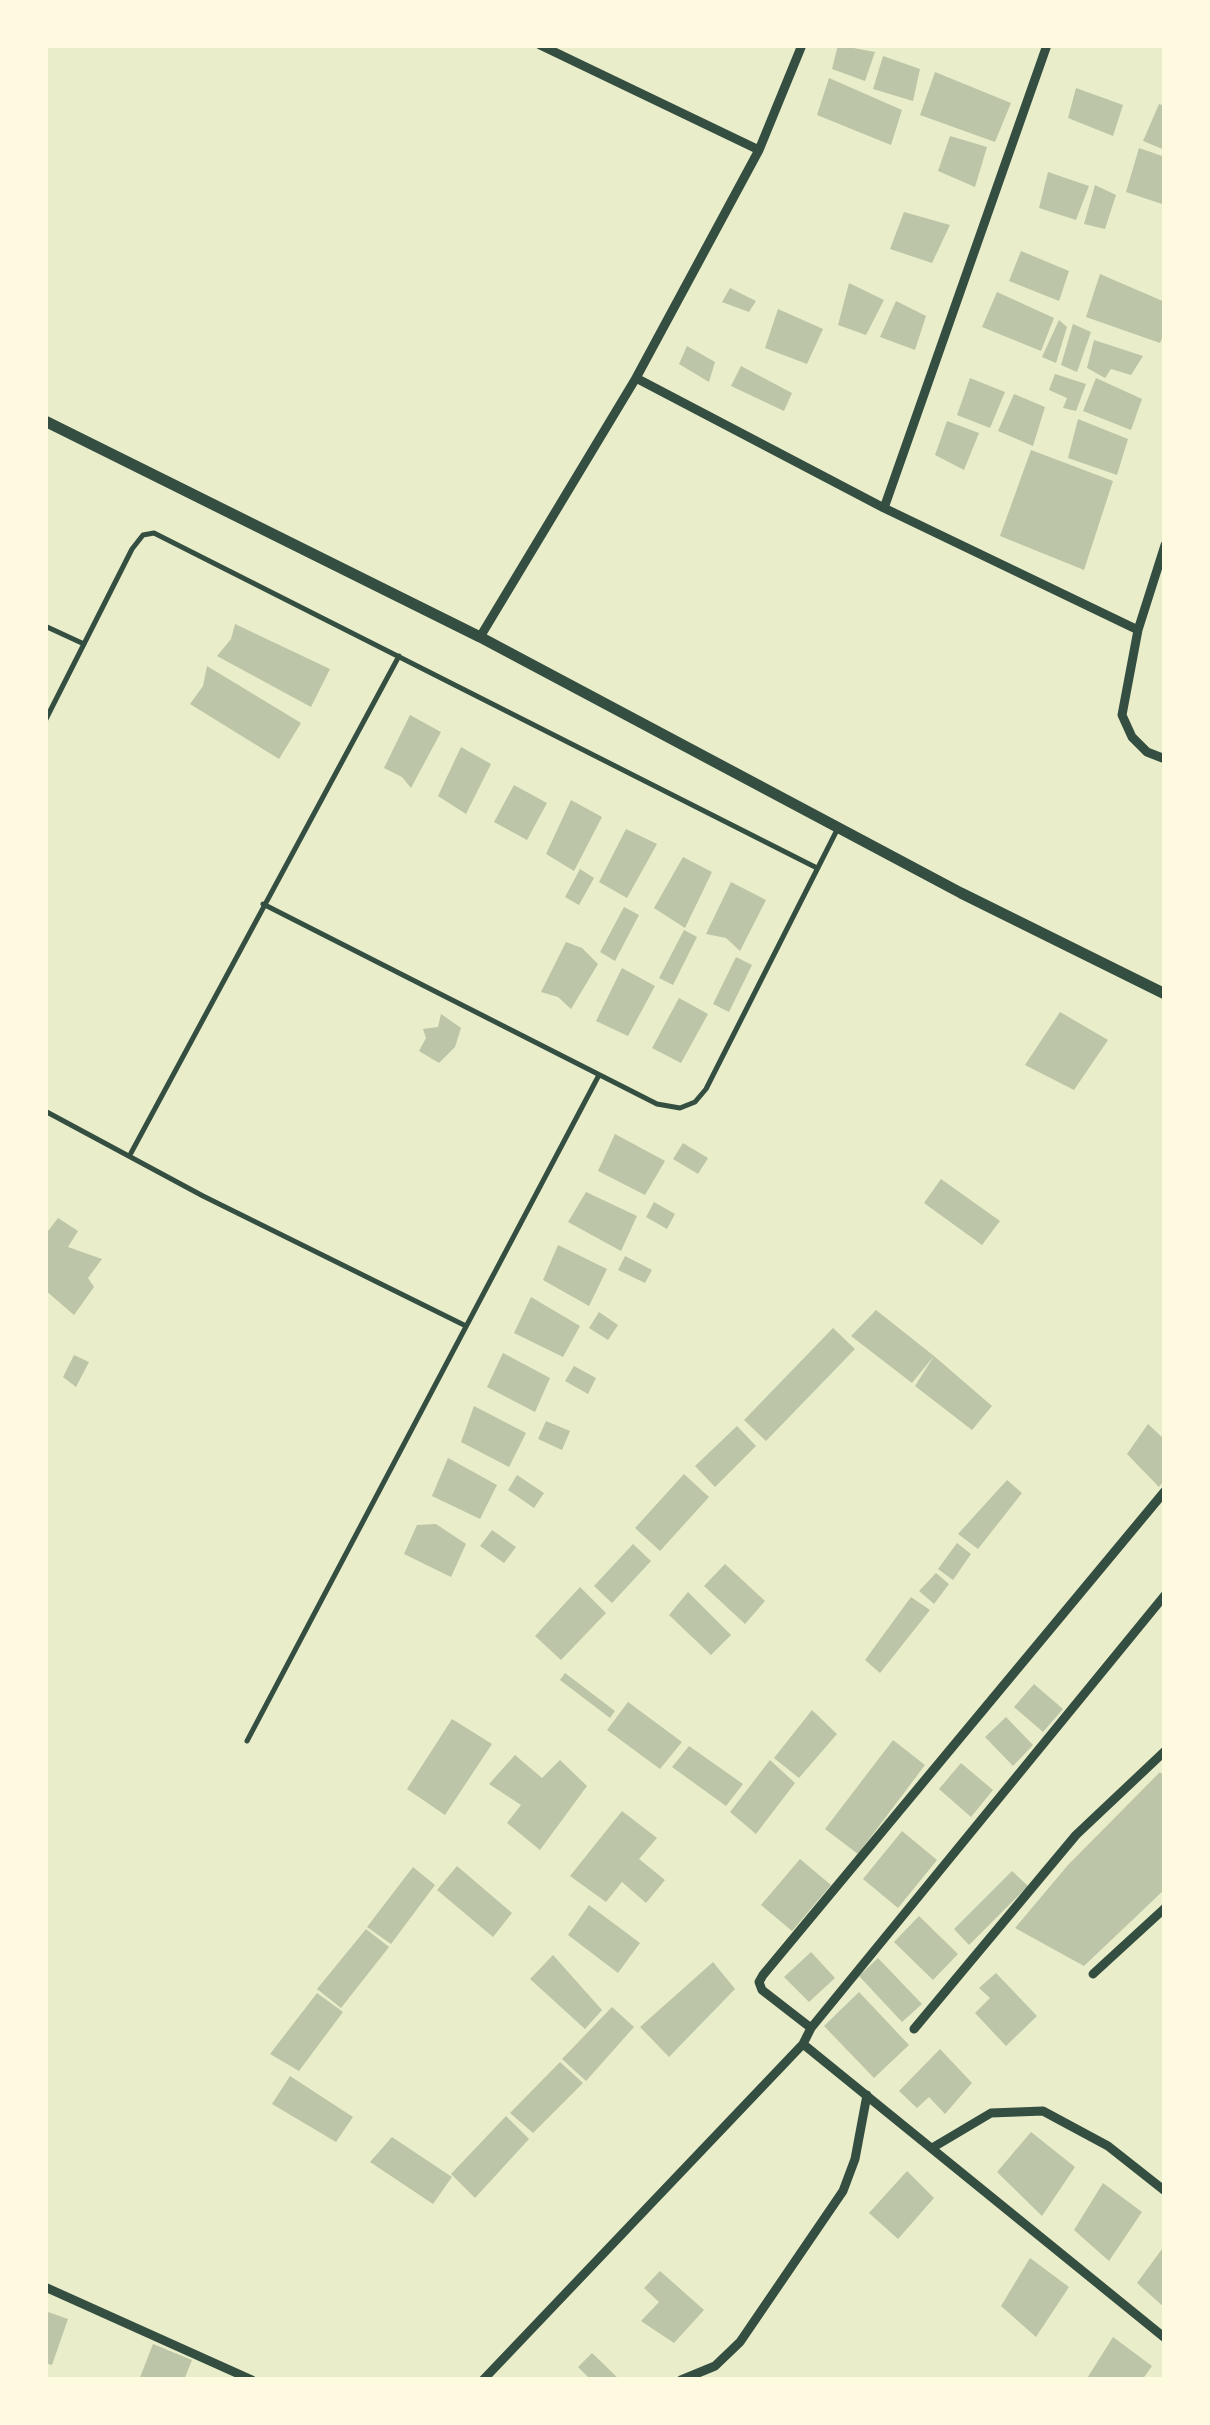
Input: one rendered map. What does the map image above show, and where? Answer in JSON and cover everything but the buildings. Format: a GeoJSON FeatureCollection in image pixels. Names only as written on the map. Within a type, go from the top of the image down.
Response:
{"type":"FeatureCollection","features":[{"type":"Feature","properties":{"kind":"street"},"geometry":{"type":"LineString","coordinates":[[540,45],[759,150]]}},
{"type":"Feature","properties":{"kind":"street"},"geometry":{"type":"LineString","coordinates":[[480,638],[636,378],[759,150],[802,45]]}},
{"type":"Feature","properties":{"kind":"street"},"geometry":{"type":"LineString","coordinates":[[884,508],[1047,45]]}},
{"type":"Feature","properties":{"kind":"street"},"geometry":{"type":"LineString","coordinates":[[636,378],[884,508],[1138,630]]}},
{"type":"Feature","properties":{"kind":"street"},"geometry":{"type":"LineString","coordinates":[[45,420],[480,638],[838,828],[1165,994]]}},
{"type":"Feature","properties":{"kind":"street"},"geometry":{"type":"LineString","coordinates":[[1165,545],[1138,630],[1122,715],[1132,737],[1146,752],[1165,758]]}},
{"type":"Feature","properties":{"kind":"street"},"geometry":{"type":"LineString","coordinates":[[811,2028],[762,1990],[758,1982],[763,1974],[1165,1491]]}},
{"type":"Feature","properties":{"kind":"street"},"geometry":{"type":"LineString","coordinates":[[483,2380],[804,2044],[811,2028],[1165,1595]]}},
{"type":"Feature","properties":{"kind":"street"},"geometry":{"type":"LineString","coordinates":[[914,2029],[1076,1835],[1165,1751]]}},
{"type":"Feature","properties":{"kind":"street"},"geometry":{"type":"LineString","coordinates":[[1093,1974],[1165,1908]]}},
{"type":"Feature","properties":{"kind":"street"},"geometry":{"type":"LineString","coordinates":[[804,2044],[1165,2338]]}},
{"type":"Feature","properties":{"kind":"street"},"geometry":{"type":"LineString","coordinates":[[681,2380],[714,2366],[740,2342],[843,2191],[855,2159],[866,2095]]}},
{"type":"Feature","properties":{"kind":"street"},"geometry":{"type":"LineString","coordinates":[[932,2148],[991,2113],[1043,2111],[1108,2146],[1165,2191]]}},
{"type":"Feature","properties":{"kind":"street"},"geometry":{"type":"LineString","coordinates":[[45,2287],[252,2380]]}},
{"type":"Feature","properties":{"kind":"lane"},"geometry":{"type":"LineString","coordinates":[[45,721],[132,549],[143,535],[154,533],[817,868]]}},
{"type":"Feature","properties":{"kind":"lane"},"geometry":{"type":"LineString","coordinates":[[45,626],[84,644]]}},
{"type":"Feature","properties":{"kind":"lane"},"geometry":{"type":"LineString","coordinates":[[131,1153],[399,656]]}},
{"type":"Feature","properties":{"kind":"lane"},"geometry":{"type":"LineString","coordinates":[[263,904],[657,1104],[680,1108],[695,1102],[706,1089],[838,828]]}},
{"type":"Feature","properties":{"kind":"lane"},"geometry":{"type":"LineString","coordinates":[[247,1741],[598,1075]]}},
{"type":"Feature","properties":{"kind":"lane"},"geometry":{"type":"LineString","coordinates":[[45,1111],[131,1153],[203,1196],[466,1326]]}}]}
